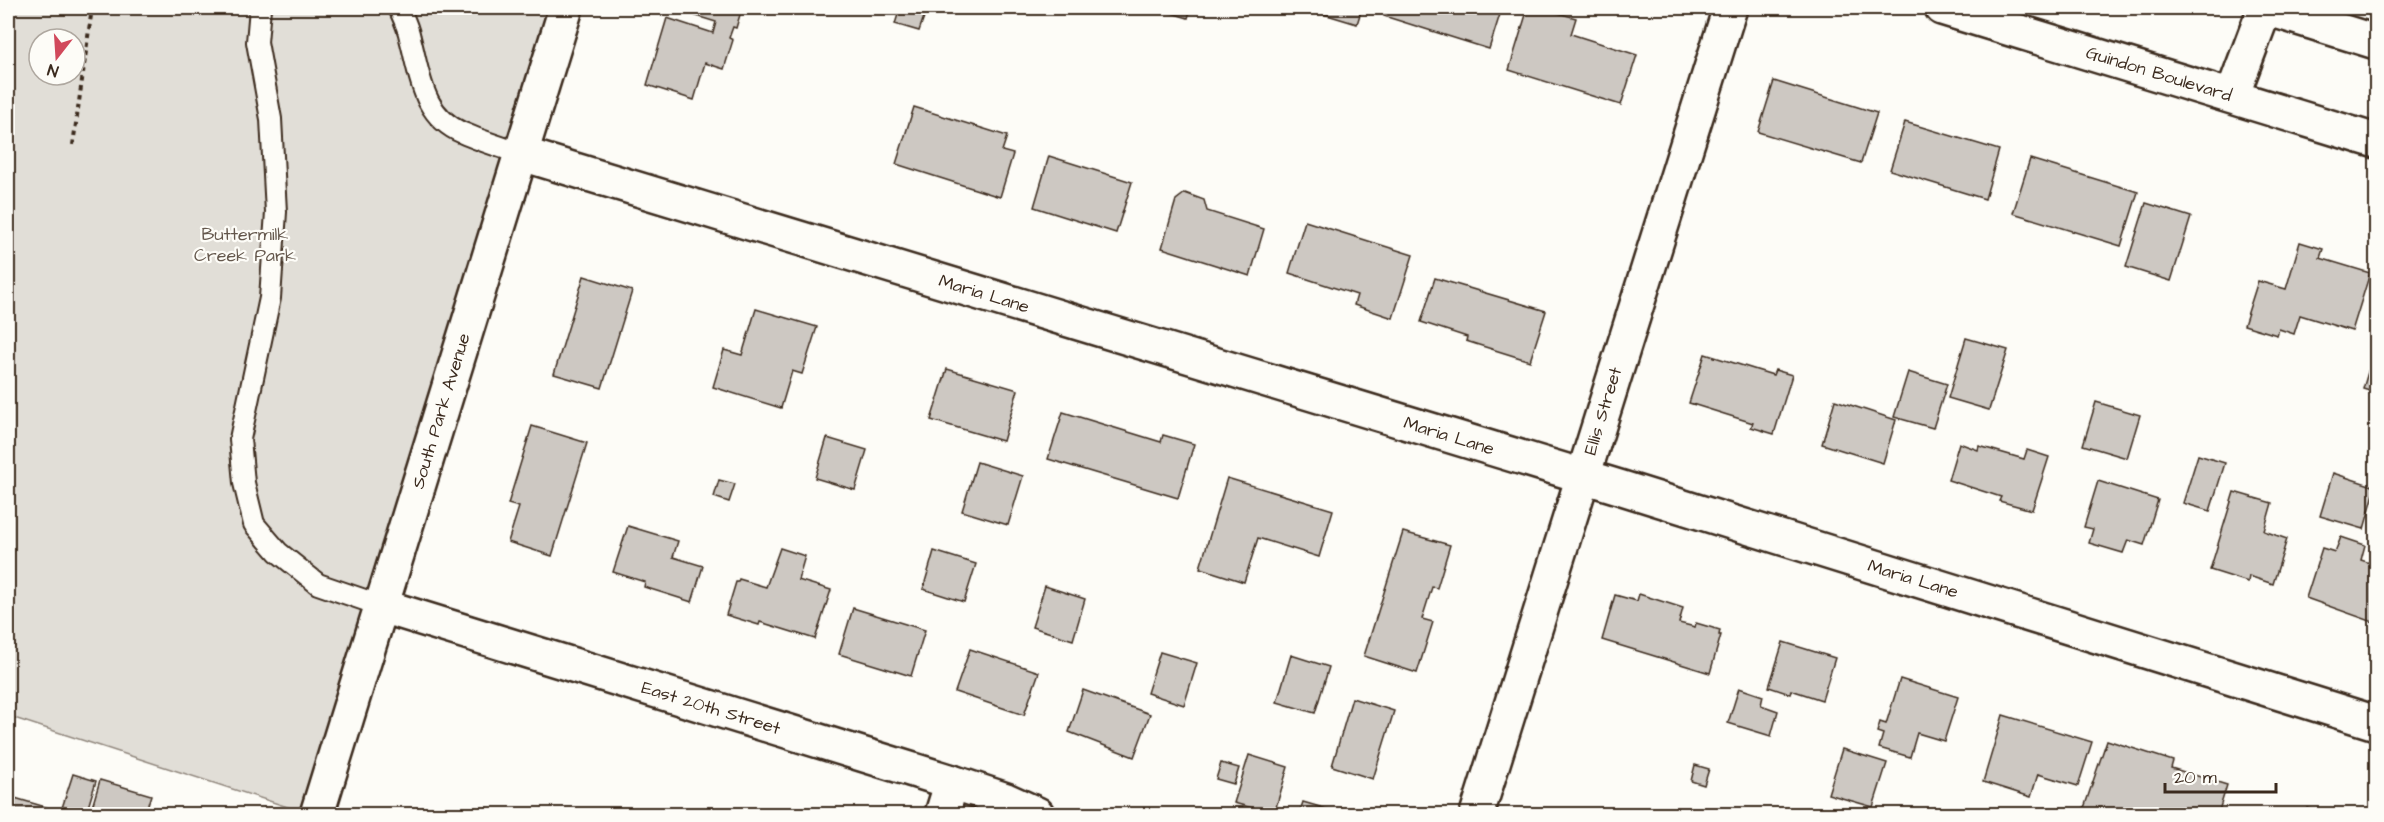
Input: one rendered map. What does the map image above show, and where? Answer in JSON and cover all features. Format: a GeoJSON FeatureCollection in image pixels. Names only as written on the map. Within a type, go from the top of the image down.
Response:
{"type":"FeatureCollection","features":[{"type":"Feature","properties":{"kind":"street","name":"South Park Avenue"},"geometry":{"type":"LineString","coordinates":[[317,814],[519,153],[566,8]]}},
{"type":"Feature","properties":{"kind":"street","name":"Ellis Street"},"geometry":{"type":"LineString","coordinates":[[1477,814],[1730,8]]}},
{"type":"Feature","properties":{"kind":"street","name":"Guindon Boulevard"},"geometry":{"type":"LineString","coordinates":[[1942,8],[2376,141]]}},
{"type":"Feature","properties":{"kind":"street"},"geometry":{"type":"LineString","coordinates":[[2232,96],[2265,8],[2376,42]]}},
{"type":"Feature","properties":{"kind":"street","name":"Maria Lane"},"geometry":{"type":"LineString","coordinates":[[519,153],[1582,476],[2376,723]]}},
{"type":"Feature","properties":{"kind":"street","name":"East 20th Street"},"geometry":{"type":"LineString","coordinates":[[382,606],[952,782],[1006,800],[1037,814]]}},
{"type":"Feature","properties":{"kind":"street"},"geometry":{"type":"LineString","coordinates":[[942,814],[952,782]]}},
{"type":"Feature","properties":{"kind":"lane"},"geometry":{"type":"LineString","coordinates":[[260,8],[257,42],[271,119],[276,212],[270,298],[240,439],[244,483],[254,524],[278,552],[318,584],[382,606]]}},
{"type":"Feature","properties":{"kind":"lane"},"geometry":{"type":"LineString","coordinates":[[399,8],[410,36],[419,82],[429,106],[461,133],[519,153]]}},
{"type":"Feature","properties":{"kind":"path"},"geometry":{"type":"LineString","coordinates":[[73,145],[92,8]]}},
{"type":"Feature","properties":{"kind":"green space","name":"Buttermilk Creek Park"},"geometry":{"type":"Polygon","coordinates":[[[8,8],[564,8],[309,814],[8,716],[8,8]]]}},
{"type":"Feature","properties":{"kind":"building"},"geometry":{"type":"Polygon","coordinates":[[[692,8],[742,8],[736,28],[733,27],[729,38],[733,40],[724,69],[705,63],[694,100],[647,85],[667,18],[713,33],[716,22],[690,14],[692,8]]]}},
{"type":"Feature","properties":{"kind":"building"},"geometry":{"type":"Polygon","coordinates":[[[900,8],[925,14],[919,31],[895,24],[900,8]]]}},
{"type":"Feature","properties":{"kind":"building"},"geometry":{"type":"Polygon","coordinates":[[[1155,8],[1191,8],[1188,18],[1155,8]]]}},
{"type":"Feature","properties":{"kind":"building"},"geometry":{"type":"Polygon","coordinates":[[[1304,8],[1362,8],[1357,24],[1304,8]]]}},
{"type":"Feature","properties":{"kind":"building"},"geometry":{"type":"Polygon","coordinates":[[[1387,8],[1502,8],[1489,49],[1384,16],[1387,8]]]}},
{"type":"Feature","properties":{"kind":"building"},"geometry":{"type":"Polygon","coordinates":[[[1528,8],[1540,8],[1576,18],[1571,34],[1637,55],[1621,105],[1509,70],[1528,8]]]}},
{"type":"Feature","properties":{"kind":"building"},"geometry":{"type":"Polygon","coordinates":[[[1774,81],[1877,113],[1861,163],[1758,132],[1774,81]]]}},
{"type":"Feature","properties":{"kind":"building"},"geometry":{"type":"Polygon","coordinates":[[[914,107],[1007,136],[1002,151],[1013,154],[1000,197],[896,164],[914,107]]]}},
{"type":"Feature","properties":{"kind":"building"},"geometry":{"type":"Polygon","coordinates":[[[1905,122],[1999,150],[1985,199],[1890,170],[1905,122]]]}},
{"type":"Feature","properties":{"kind":"building"},"geometry":{"type":"Polygon","coordinates":[[[1049,156],[1132,182],[1116,233],[1034,207],[1049,156]]]}},
{"type":"Feature","properties":{"kind":"building"},"geometry":{"type":"Polygon","coordinates":[[[2030,159],[2138,192],[2121,246],[2013,213],[2030,159]]]}},
{"type":"Feature","properties":{"kind":"building"},"geometry":{"type":"Polygon","coordinates":[[[1185,193],[1204,200],[1207,211],[1264,229],[1250,276],[1162,248],[1176,200],[1185,193]]]}},
{"type":"Feature","properties":{"kind":"building"},"geometry":{"type":"Polygon","coordinates":[[[2146,203],[2191,217],[2171,281],[2126,267],[2146,203]]]}},
{"type":"Feature","properties":{"kind":"building"},"geometry":{"type":"Polygon","coordinates":[[[1305,221],[1413,255],[1393,318],[1354,305],[1357,295],[1289,273],[1305,221]]]}},
{"type":"Feature","properties":{"kind":"building"},"geometry":{"type":"Polygon","coordinates":[[[2300,242],[2323,249],[2320,258],[2370,273],[2352,331],[2300,315],[2294,334],[2279,329],[2277,335],[2244,325],[2258,281],[2286,289],[2300,242]]]}},
{"type":"Feature","properties":{"kind":"building"},"geometry":{"type":"Polygon","coordinates":[[[584,276],[632,291],[602,388],[554,374],[584,276]]]}},
{"type":"Feature","properties":{"kind":"building"},"geometry":{"type":"Polygon","coordinates":[[[1435,278],[1546,311],[1530,361],[1466,341],[1467,337],[1421,322],[1435,278]]]}},
{"type":"Feature","properties":{"kind":"building"},"geometry":{"type":"Polygon","coordinates":[[[756,309],[817,327],[802,374],[792,371],[781,408],[713,387],[724,350],[742,355],[756,309]]]}},
{"type":"Feature","properties":{"kind":"building"},"geometry":{"type":"Polygon","coordinates":[[[1966,338],[2008,350],[1989,410],[1948,398],[1966,338]]]}},
{"type":"Feature","properties":{"kind":"building"},"geometry":{"type":"Polygon","coordinates":[[[2376,345],[2376,393],[2363,389],[2376,345]]]}},
{"type":"Feature","properties":{"kind":"building"},"geometry":{"type":"Polygon","coordinates":[[[1705,354],[1773,375],[1775,370],[1792,375],[1774,434],[1751,427],[1753,423],[1689,403],[1705,354]]]}},
{"type":"Feature","properties":{"kind":"building"},"geometry":{"type":"Polygon","coordinates":[[[947,369],[1018,390],[1003,441],[931,420],[947,369]]]}},
{"type":"Feature","properties":{"kind":"building"},"geometry":{"type":"Polygon","coordinates":[[[1908,372],[1947,384],[1933,428],[1894,417],[1908,372]]]}},
{"type":"Feature","properties":{"kind":"building"},"geometry":{"type":"Polygon","coordinates":[[[1835,400],[1896,420],[1883,463],[1822,444],[1835,400]]]}},
{"type":"Feature","properties":{"kind":"building"},"geometry":{"type":"Polygon","coordinates":[[[2096,402],[2140,415],[2127,458],[2083,445],[2096,402]]]}},
{"type":"Feature","properties":{"kind":"building"},"geometry":{"type":"Polygon","coordinates":[[[1063,412],[1161,442],[1163,435],[1194,444],[1178,498],[1048,459],[1063,412]]]}},
{"type":"Feature","properties":{"kind":"building"},"geometry":{"type":"Polygon","coordinates":[[[532,426],[587,443],[552,556],[508,542],[519,507],[508,504],[532,426]]]}},
{"type":"Feature","properties":{"kind":"building"},"geometry":{"type":"Polygon","coordinates":[[[827,438],[867,450],[855,490],[815,478],[827,438]]]}},
{"type":"Feature","properties":{"kind":"building"},"geometry":{"type":"Polygon","coordinates":[[[1959,443],[1978,450],[1979,446],[2024,459],[2027,450],[2049,457],[2032,510],[1999,501],[2001,497],[1948,480],[1959,443]]]}},
{"type":"Feature","properties":{"kind":"building"},"geometry":{"type":"Polygon","coordinates":[[[2198,455],[2225,463],[2210,511],[2183,503],[2198,455]]]}},
{"type":"Feature","properties":{"kind":"building"},"geometry":{"type":"Polygon","coordinates":[[[977,462],[1023,476],[1008,525],[962,511],[977,462]]]}},
{"type":"Feature","properties":{"kind":"building"},"geometry":{"type":"Polygon","coordinates":[[[2333,473],[2376,487],[2364,529],[2320,516],[2333,473]]]}},
{"type":"Feature","properties":{"kind":"building"},"geometry":{"type":"Polygon","coordinates":[[[1227,478],[1333,510],[1319,557],[1258,538],[1244,582],[1200,568],[1227,478]]]}},
{"type":"Feature","properties":{"kind":"building"},"geometry":{"type":"Polygon","coordinates":[[[719,480],[735,484],[729,502],[714,497],[719,480]]]}},
{"type":"Feature","properties":{"kind":"building"},"geometry":{"type":"Polygon","coordinates":[[[2098,481],[2158,500],[2144,545],[2128,540],[2123,553],[2089,543],[2093,529],[2084,527],[2098,481]]]}},
{"type":"Feature","properties":{"kind":"building"},"geometry":{"type":"Polygon","coordinates":[[[2234,492],[2272,503],[2264,531],[2287,539],[2273,584],[2249,576],[2248,582],[2210,570],[2234,492]]]}},
{"type":"Feature","properties":{"kind":"building"},"geometry":{"type":"Polygon","coordinates":[[[628,526],[678,541],[673,557],[703,566],[692,602],[644,587],[645,582],[613,572],[628,526]]]}},
{"type":"Feature","properties":{"kind":"building"},"geometry":{"type":"Polygon","coordinates":[[[1403,532],[1450,545],[1437,588],[1432,587],[1422,619],[1433,622],[1417,673],[1364,656],[1403,532]]]}},
{"type":"Feature","properties":{"kind":"building"},"geometry":{"type":"Polygon","coordinates":[[[2341,537],[2365,545],[2361,560],[2376,565],[2376,623],[2306,598],[2322,548],[2335,552],[2341,537]]]}},
{"type":"Feature","properties":{"kind":"building"},"geometry":{"type":"Polygon","coordinates":[[[780,548],[805,556],[798,580],[831,590],[815,639],[760,622],[759,625],[726,615],[736,582],[739,579],[766,587],[780,548]]]}},
{"type":"Feature","properties":{"kind":"building"},"geometry":{"type":"Polygon","coordinates":[[[934,551],[976,564],[964,602],[923,589],[934,551]]]}},
{"type":"Feature","properties":{"kind":"building"},"geometry":{"type":"Polygon","coordinates":[[[1045,586],[1085,599],[1073,640],[1032,627],[1045,586]]]}},
{"type":"Feature","properties":{"kind":"building"},"geometry":{"type":"Polygon","coordinates":[[[1639,594],[1683,608],[1679,623],[1695,627],[1696,623],[1720,630],[1719,635],[1721,635],[1710,673],[1602,640],[1615,595],[1637,601],[1639,594]]]}},
{"type":"Feature","properties":{"kind":"building"},"geometry":{"type":"Polygon","coordinates":[[[853,608],[925,630],[911,676],[839,654],[853,608]]]}},
{"type":"Feature","properties":{"kind":"building"},"geometry":{"type":"Polygon","coordinates":[[[1783,642],[1835,658],[1822,700],[1791,690],[1790,694],[1769,687],[1783,642]]]}},
{"type":"Feature","properties":{"kind":"building"},"geometry":{"type":"Polygon","coordinates":[[[970,649],[1039,672],[1024,715],[955,692],[970,649]]]}},
{"type":"Feature","properties":{"kind":"building"},"geometry":{"type":"Polygon","coordinates":[[[1160,652],[1197,663],[1184,705],[1147,693],[1160,652]]]}},
{"type":"Feature","properties":{"kind":"building"},"geometry":{"type":"Polygon","coordinates":[[[1291,655],[1329,667],[1315,713],[1277,702],[1291,655]]]}},
{"type":"Feature","properties":{"kind":"building"},"geometry":{"type":"Polygon","coordinates":[[[1900,679],[1958,697],[1944,741],[1917,733],[1910,757],[1879,748],[1883,734],[1877,732],[1880,722],[1886,724],[1900,679]]]}},
{"type":"Feature","properties":{"kind":"building"},"geometry":{"type":"Polygon","coordinates":[[[1739,688],[1763,696],[1761,705],[1778,711],[1771,736],[1728,723],[1739,688]]]}},
{"type":"Feature","properties":{"kind":"building"},"geometry":{"type":"Polygon","coordinates":[[[1083,690],[1150,714],[1134,757],[1069,732],[1083,690]]]}},
{"type":"Feature","properties":{"kind":"building"},"geometry":{"type":"Polygon","coordinates":[[[1352,698],[1394,711],[1373,779],[1332,766],[1352,698]]]}},
{"type":"Feature","properties":{"kind":"building"},"geometry":{"type":"Polygon","coordinates":[[[2003,715],[2092,742],[2078,786],[2038,774],[2031,797],[1983,782],[2003,715]]]}},
{"type":"Feature","properties":{"kind":"building"},"geometry":{"type":"Polygon","coordinates":[[[2107,740],[2173,761],[2171,768],[2227,785],[2218,814],[2164,814],[2138,806],[2135,814],[2082,814],[2107,740]]]}},
{"type":"Feature","properties":{"kind":"building"},"geometry":{"type":"Polygon","coordinates":[[[1842,749],[1887,763],[1873,807],[1828,794],[1842,749]]]}},
{"type":"Feature","properties":{"kind":"building"},"geometry":{"type":"Polygon","coordinates":[[[1249,755],[1288,767],[1274,814],[1234,803],[1249,755]]]}},
{"type":"Feature","properties":{"kind":"building"},"geometry":{"type":"Polygon","coordinates":[[[1221,763],[1239,768],[1234,784],[1216,779],[1221,763]]]}},
{"type":"Feature","properties":{"kind":"building"},"geometry":{"type":"Polygon","coordinates":[[[1695,765],[1709,769],[1704,785],[1691,781],[1695,765]]]}},
{"type":"Feature","properties":{"kind":"building"},"geometry":{"type":"Polygon","coordinates":[[[73,774],[96,781],[86,814],[60,814],[73,774]]]}},
{"type":"Feature","properties":{"kind":"building"},"geometry":{"type":"Polygon","coordinates":[[[100,780],[151,795],[145,814],[90,814],[100,780]]]}},
{"type":"Feature","properties":{"kind":"building"},"geometry":{"type":"Polygon","coordinates":[[[8,796],[49,808],[47,814],[8,814],[8,796]]]}},
{"type":"Feature","properties":{"kind":"building"},"geometry":{"type":"Polygon","coordinates":[[[1303,802],[1344,814],[1299,814],[1303,802]]]}},
{"type":"Feature","properties":{"kind":"building"},"geometry":{"type":"Polygon","coordinates":[[[2307,808],[2322,813],[2300,814],[2305,813],[2307,808]]]}}]}
